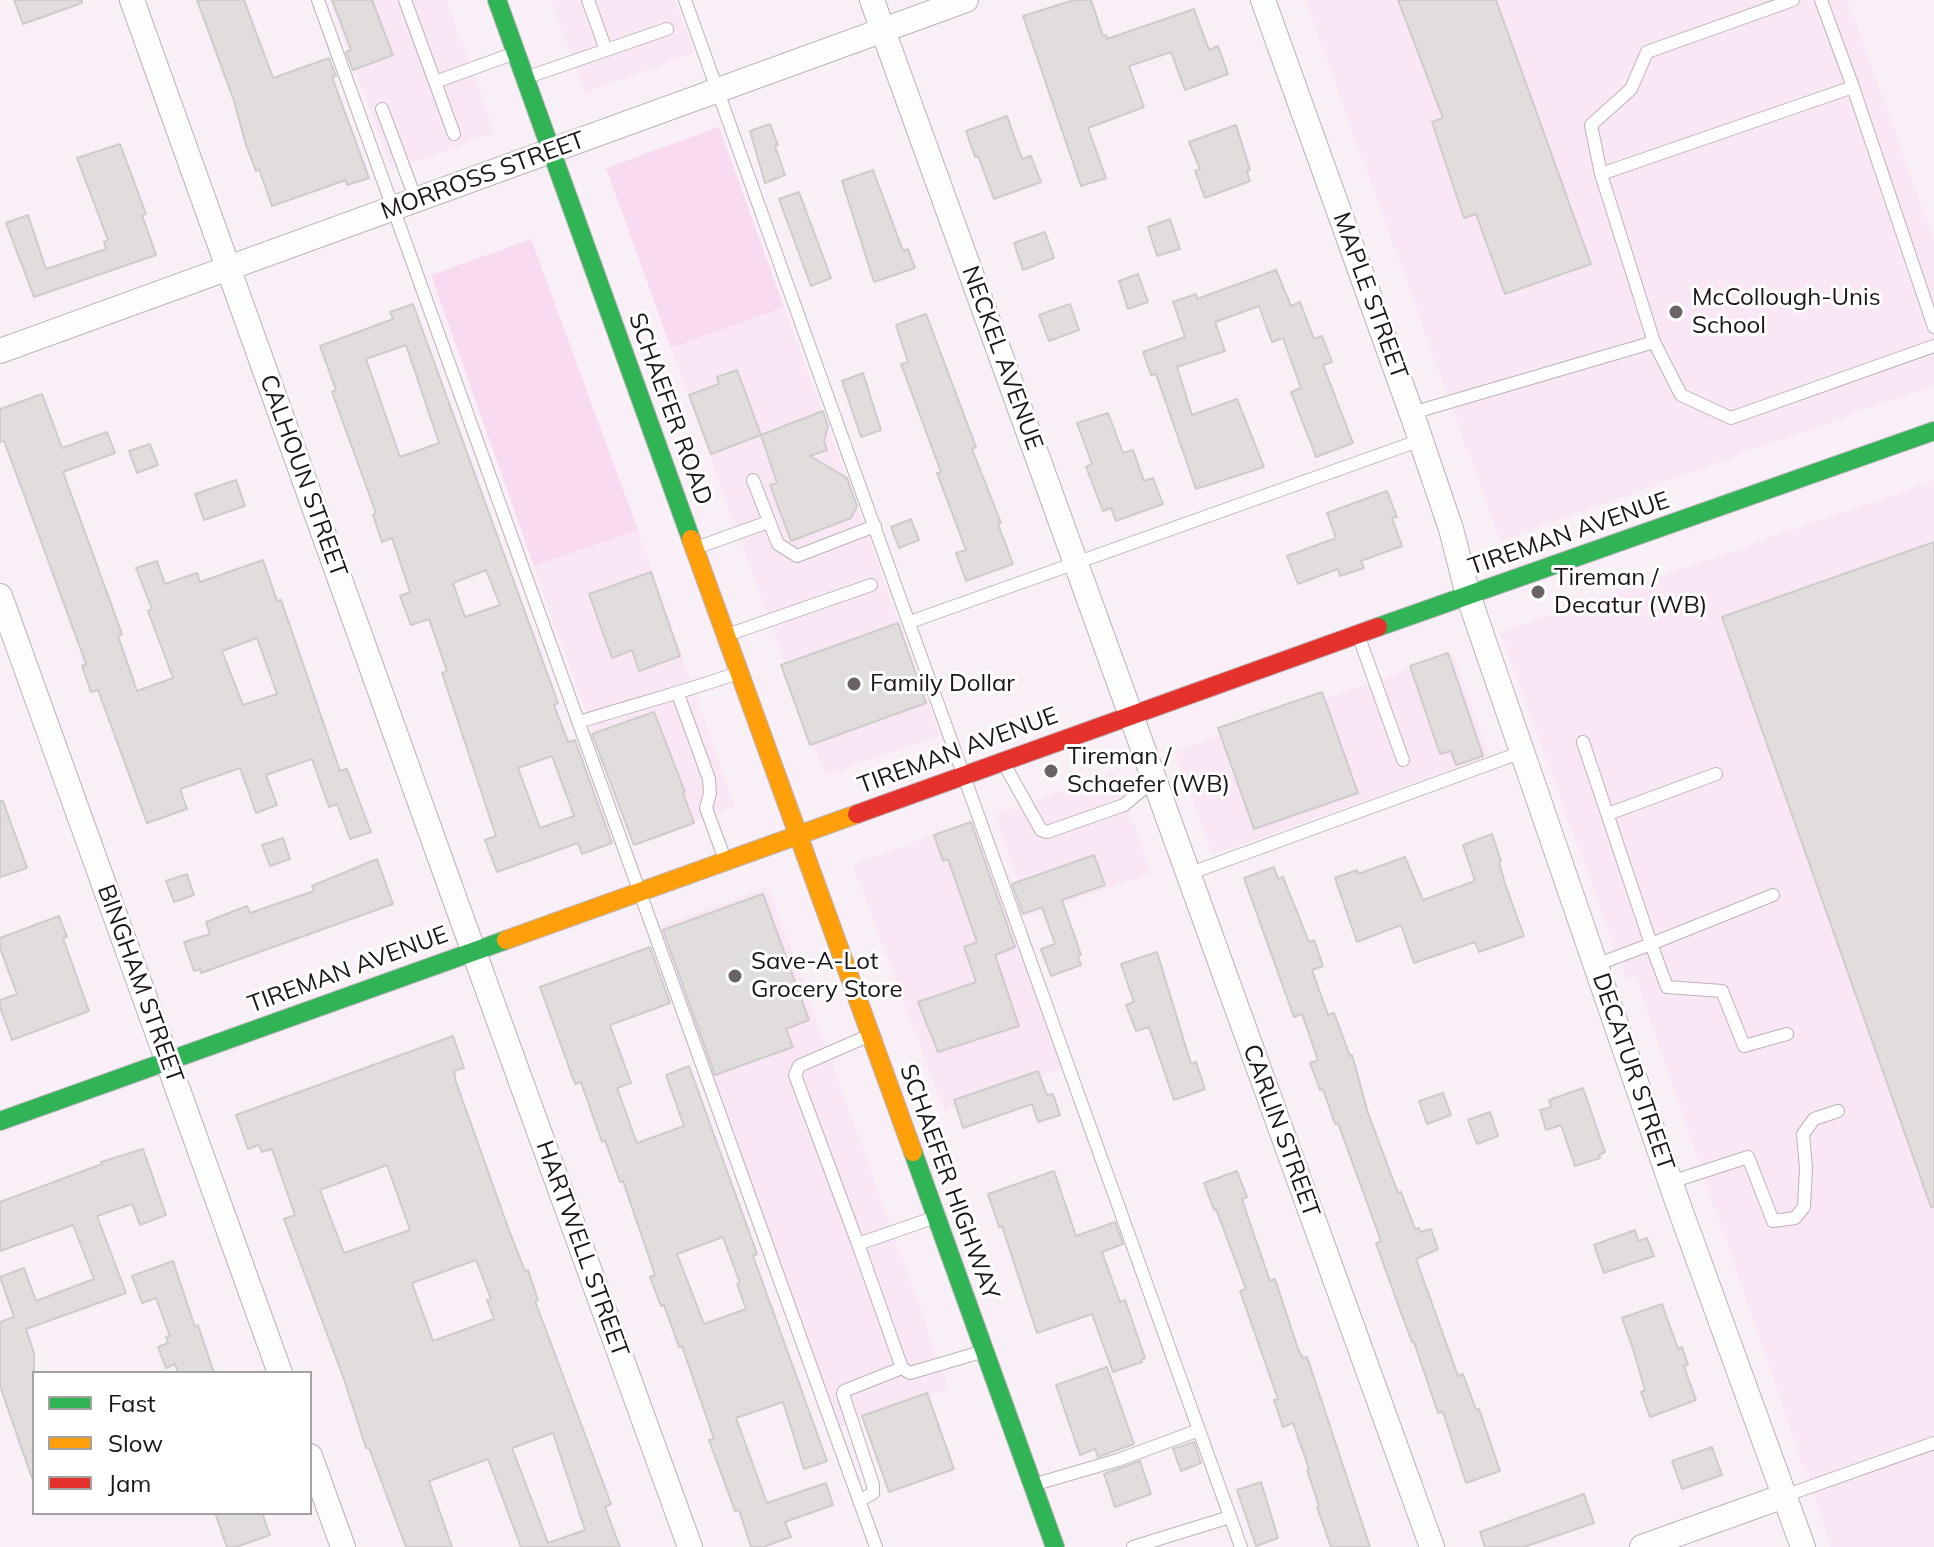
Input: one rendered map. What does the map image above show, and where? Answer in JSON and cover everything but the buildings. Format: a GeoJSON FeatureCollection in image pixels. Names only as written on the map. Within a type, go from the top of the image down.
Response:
{"type":"FeatureCollection","features":[{"type":"Feature","properties":{"kind":"street","name":"CALHOUN STREET"},"geometry":{"type":"LineString","coordinates":[[132,0],[474,951]]}},
{"type":"Feature","properties":{"kind":"street","name":"SCHAEFER ROAD"},"geometry":{"type":"LineString","coordinates":[[497,0],[798,834]]}},
{"type":"Feature","properties":{"kind":"street","name":"NECKEL AVENUE"},"geometry":{"type":"LineString","coordinates":[[872,0],[1131,715]]}},
{"type":"Feature","properties":{"kind":"street","name":"MORROSS STREET"},"geometry":{"type":"LineString","coordinates":[[0,351],[966,0]]}},
{"type":"Feature","properties":{"kind":"street","name":"MAPLE STREET"},"geometry":{"type":"LineString","coordinates":[[1263,0],[1412,413],[1451,529],[1468,595]]}},
{"type":"Feature","properties":{"kind":"street","name":"TIREMAN AVENUE"},"geometry":{"type":"LineString","coordinates":[[0,1121],[1934,431]]}},
{"type":"Feature","properties":{"kind":"street","name":"DECATUR STREET"},"geometry":{"type":"LineString","coordinates":[[1468,595],[1671,1182],[1803,1547]]}},
{"type":"Feature","properties":{"kind":"street","name":"BINGHAM STREET"},"geometry":{"type":"LineString","coordinates":[[0,596],[279,1371]]}},
{"type":"Feature","properties":{"kind":"street","name":"CARLIN STREET"},"geometry":{"type":"LineString","coordinates":[[1131,715],[1432,1547]]}},
{"type":"Feature","properties":{"kind":"street","name":"SCHAEFER HIGHWAY"},"geometry":{"type":"LineString","coordinates":[[798,834],[1055,1547]]}},
{"type":"Feature","properties":{"kind":"street","name":"HARTWELL STREET"},"geometry":{"type":"LineString","coordinates":[[474,951],[690,1547]]}},
{"type":"Feature","properties":{"kind":"street"},"geometry":{"type":"LineString","coordinates":[[312,1462],[343,1547]]}},
{"type":"Feature","properties":{"kind":"street"},"geometry":{"type":"LineString","coordinates":[[1642,1547],[1784,1496]]}},
{"type":"Feature","properties":{"kind":"lane"},"geometry":{"type":"LineString","coordinates":[[318,0],[876,1547]]}},
{"type":"Feature","properties":{"kind":"lane"},"geometry":{"type":"LineString","coordinates":[[405,0],[454,134]]}},
{"type":"Feature","properties":{"kind":"lane"},"geometry":{"type":"LineString","coordinates":[[588,0],[606,50]]}},
{"type":"Feature","properties":{"kind":"lane"},"geometry":{"type":"LineString","coordinates":[[685,0],[1241,1547]]}},
{"type":"Feature","properties":{"kind":"lane"},"geometry":{"type":"LineString","coordinates":[[1821,0],[1934,327]]}},
{"type":"Feature","properties":{"kind":"lane"},"geometry":{"type":"LineString","coordinates":[[1787,1],[1647,52],[1631,89],[1591,125],[1601,174],[1654,342],[1681,395],[1731,418],[1934,346]]}},
{"type":"Feature","properties":{"kind":"lane"},"geometry":{"type":"LineString","coordinates":[[525,78],[667,29]]}},
{"type":"Feature","properties":{"kind":"lane"},"geometry":{"type":"LineString","coordinates":[[435,82],[516,52]]}},
{"type":"Feature","properties":{"kind":"lane"},"geometry":{"type":"LineString","coordinates":[[1601,174],[1853,87]]}},
{"type":"Feature","properties":{"kind":"lane"},"geometry":{"type":"LineString","coordinates":[[382,109],[416,200]]}},
{"type":"Feature","properties":{"kind":"lane"},"geometry":{"type":"LineString","coordinates":[[1412,413],[1654,342]]}},
{"type":"Feature","properties":{"kind":"lane"},"geometry":{"type":"LineString","coordinates":[[910,622],[1421,440]]}},
{"type":"Feature","properties":{"kind":"lane"},"geometry":{"type":"LineString","coordinates":[[753,480],[778,544],[797,556],[875,526]]}},
{"type":"Feature","properties":{"kind":"lane"},"geometry":{"type":"LineString","coordinates":[[695,549],[768,522]]}},
{"type":"Feature","properties":{"kind":"lane"},"geometry":{"type":"LineString","coordinates":[[726,635],[871,585]]}},
{"type":"Feature","properties":{"kind":"lane"},"geometry":{"type":"LineString","coordinates":[[1358,634],[1403,760]]}},
{"type":"Feature","properties":{"kind":"lane"},"geometry":{"type":"LineString","coordinates":[[579,722],[659,696],[678,694],[740,672]]}},
{"type":"Feature","properties":{"kind":"lane"},"geometry":{"type":"LineString","coordinates":[[678,694],[709,779],[710,793],[706,808],[725,860]]}},
{"type":"Feature","properties":{"kind":"lane"},"geometry":{"type":"LineString","coordinates":[[1583,742],[1667,987],[1722,991],[1744,1046],[1787,1034]]}},
{"type":"Feature","properties":{"kind":"lane"},"geometry":{"type":"LineString","coordinates":[[1188,874],[1522,752]]}},
{"type":"Feature","properties":{"kind":"lane"},"geometry":{"type":"LineString","coordinates":[[1003,761],[1041,830],[1047,832],[1124,805],[1154,780]]}},
{"type":"Feature","properties":{"kind":"lane"},"geometry":{"type":"LineString","coordinates":[[1608,814],[1716,774]]}},
{"type":"Feature","properties":{"kind":"lane"},"geometry":{"type":"LineString","coordinates":[[1596,965],[1773,895]]}},
{"type":"Feature","properties":{"kind":"lane"},"geometry":{"type":"LineString","coordinates":[[870,1035],[799,1066],[795,1075],[902,1368],[910,1373],[984,1351]]}},
{"type":"Feature","properties":{"kind":"lane"},"geometry":{"type":"LineString","coordinates":[[1671,1182],[1748,1157],[1773,1221],[1795,1218],[1804,1207],[1805,1198],[1803,1134],[1814,1119],[1838,1111]]}},
{"type":"Feature","properties":{"kind":"lane"},"geometry":{"type":"LineString","coordinates":[[858,1244],[936,1217]]}},
{"type":"Feature","properties":{"kind":"lane"},"geometry":{"type":"LineString","coordinates":[[859,1501],[873,1493],[873,1485],[843,1394],[902,1368]]}},
{"type":"Feature","properties":{"kind":"lane"},"geometry":{"type":"LineString","coordinates":[[1033,1485],[1118,1460],[1199,1430]]}},
{"type":"Feature","properties":{"kind":"lane"},"geometry":{"type":"LineString","coordinates":[[1784,1496],[1934,1443]]}},
{"type":"Feature","properties":{"kind":"lane"},"geometry":{"type":"LineString","coordinates":[[1133,1547],[1230,1517]]}},
{"type":"Feature","properties":{"kind":"shaded area"},"geometry":{"type":"Polygon","coordinates":[[[330,0],[447,0],[495,133],[392,170],[330,0]]]}},
{"type":"Feature","properties":{"kind":"shaded area"},"geometry":{"type":"Polygon","coordinates":[[[551,0],[675,0],[695,53],[585,93],[551,0]]]}},
{"type":"Feature","properties":{"kind":"shaded area","name":"McCollough-Unis School"},"geometry":{"type":"Polygon","coordinates":[[[1305,0],[1848,0],[1934,240],[1934,385],[1500,541],[1305,0]]]}},
{"type":"Feature","properties":{"kind":"shaded area"},"geometry":{"type":"Polygon","coordinates":[[[719,127],[784,307],[671,348],[606,168],[719,127]]]}},
{"type":"Feature","properties":{"kind":"shaded area"},"geometry":{"type":"Polygon","coordinates":[[[531,239],[638,530],[534,566],[431,275],[531,239]]]}},
{"type":"Feature","properties":{"kind":"shaded area"},"geometry":{"type":"Polygon","coordinates":[[[784,307],[940,735],[825,776],[671,348],[784,307]]]}},
{"type":"Feature","properties":{"kind":"shaded area"},"geometry":{"type":"Polygon","coordinates":[[[1934,480],[1934,1547],[1831,1547],[1635,977],[1626,979],[1500,633],[1934,480]]]}},
{"type":"Feature","properties":{"kind":"shaded area"},"geometry":{"type":"Polygon","coordinates":[[[638,530],[735,807],[632,843],[534,566],[638,530]]]}},
{"type":"Feature","properties":{"kind":"shaded area"},"geometry":{"type":"Polygon","coordinates":[[[1453,653],[1490,756],[1212,855],[1175,752],[1453,653]]]}},
{"type":"Feature","properties":{"kind":"shaded area"},"geometry":{"type":"Polygon","coordinates":[[[1115,772],[1151,873],[1030,916],[994,815],[1115,772]]]}},
{"type":"Feature","properties":{"kind":"shaded area"},"geometry":{"type":"Polygon","coordinates":[[[971,821],[1063,1067],[944,1111],[853,865],[971,821]]]}},
{"type":"Feature","properties":{"kind":"shaded area"},"geometry":{"type":"Polygon","coordinates":[[[769,887],[949,1388],[839,1427],[659,926],[769,887]]]}},
{"type":"Feature","properties":{"kind":"traffic: fast"},"geometry":{"type":"LineString","coordinates":[[497,0],[691,539]]}},
{"type":"Feature","properties":{"kind":"traffic: fast"},"geometry":{"type":"LineString","coordinates":[[1378,627],[1934,431]]}},
{"type":"Feature","properties":{"kind":"traffic: fast"},"geometry":{"type":"LineString","coordinates":[[0,1121],[506,940]]}},
{"type":"Feature","properties":{"kind":"traffic: fast"},"geometry":{"type":"LineString","coordinates":[[913,1152],[1055,1547]]}},
{"type":"Feature","properties":{"kind":"traffic: slow"},"geometry":{"type":"LineString","coordinates":[[691,539],[913,1152]]}},
{"type":"Feature","properties":{"kind":"traffic: slow"},"geometry":{"type":"LineString","coordinates":[[506,940],[857,814]]}},
{"type":"Feature","properties":{"kind":"traffic: jam"},"geometry":{"type":"LineString","coordinates":[[857,814],[1378,627]]}},
{"type":"Feature","properties":{"kind":"place","name":"McCollough-Unis School"},"geometry":{"type":"Point","coordinates":[1676,312]}},
{"type":"Feature","properties":{"kind":"place","name":"Tireman / Decatur (WB)"},"geometry":{"type":"Point","coordinates":[1538,592]}},
{"type":"Feature","properties":{"kind":"place","name":"Family Dollar"},"geometry":{"type":"Point","coordinates":[854,684]}},
{"type":"Feature","properties":{"kind":"place","name":"Tireman / Schaefer (WB)"},"geometry":{"type":"Point","coordinates":[1051,771]}},
{"type":"Feature","properties":{"kind":"place","name":"Save-A-Lot Grocery Store"},"geometry":{"type":"Point","coordinates":[735,976]}}]}
